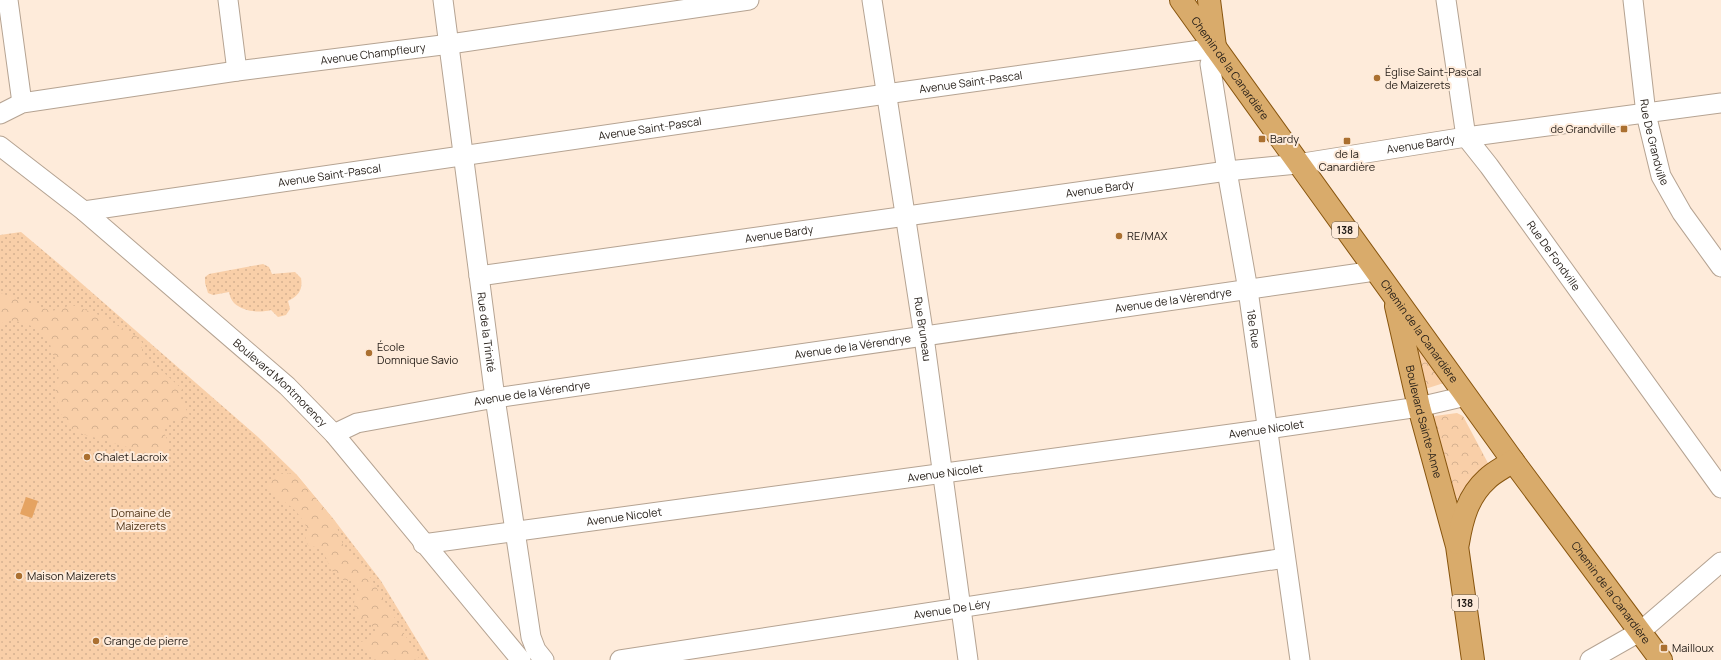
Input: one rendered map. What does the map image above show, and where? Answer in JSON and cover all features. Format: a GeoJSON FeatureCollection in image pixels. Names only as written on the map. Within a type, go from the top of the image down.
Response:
{"type":"FeatureCollection","features":[{"type":"Feature","properties":{"kind":"main road","name":"Chemin de la Canardière"},"geometry":{"type":"LineString","coordinates":[[1181,0],[1297,164],[1513,461],[1641,631],[1661,660]]}},
{"type":"Feature","properties":{"kind":"main road","name":"18e Rue"},"geometry":{"type":"LineString","coordinates":[[1209,0],[1215,48]]}},
{"type":"Feature","properties":{"kind":"main road","name":"Boulevard Sainte-Anne"},"geometry":{"type":"LineString","coordinates":[[1393,296],[1419,407],[1457,546],[1473,660]]}},
{"type":"Feature","properties":{"kind":"main road","name":"Boulevard Sainte-Anne"},"geometry":{"type":"LineString","coordinates":[[1457,546],[1462,520],[1472,496],[1487,478],[1513,461]]}},
{"type":"Feature","properties":{"kind":"street"},"geometry":{"type":"LineString","coordinates":[[8,0],[22,103]]}},
{"type":"Feature","properties":{"kind":"street"},"geometry":{"type":"LineString","coordinates":[[228,0],[237,71]]}},
{"type":"Feature","properties":{"kind":"street","name":"Rue de la Trinité"},"geometry":{"type":"LineString","coordinates":[[443,0],[450,44],[495,398],[531,636],[536,650],[544,660]]}},
{"type":"Feature","properties":{"kind":"street","name":"Avenue Champfleury"},"geometry":{"type":"LineString","coordinates":[[0,114],[22,103],[237,71],[450,44],[656,7],[749,0]]}},
{"type":"Feature","properties":{"kind":"street","name":"Rue Bruneau"},"geometry":{"type":"LineString","coordinates":[[872,0],[924,337],[968,660]]}},
{"type":"Feature","properties":{"kind":"street","name":"Rue De Fondville"},"geometry":{"type":"LineString","coordinates":[[1446,0],[1466,136],[1721,488]]}},
{"type":"Feature","properties":{"kind":"street","name":"Rue De Grandville"},"geometry":{"type":"LineString","coordinates":[[1633,0],[1646,114],[1660,176],[1682,213],[1721,267]]}},
{"type":"Feature","properties":{"kind":"street","name":"Avenue Saint-Pascal"},"geometry":{"type":"LineString","coordinates":[[84,211],[886,94],[1215,48]]}},
{"type":"Feature","properties":{"kind":"street","name":"18e Rue"},"geometry":{"type":"LineString","coordinates":[[1215,48],[1210,64],[1248,290],[1300,660]]}},
{"type":"Feature","properties":{"kind":"street","name":"Avenue Bardy"},"geometry":{"type":"LineString","coordinates":[[479,276],[1227,171],[1297,164],[1466,136],[1646,114],[1721,103]]}},
{"type":"Feature","properties":{"kind":"street","name":"Boulevard Montmorency"},"geometry":{"type":"LineString","coordinates":[[0,146],[84,211],[287,386],[334,434],[423,544],[521,660]]}},
{"type":"Feature","properties":{"kind":"street","name":"Avenue de la Vérendrye"},"geometry":{"type":"LineString","coordinates":[[334,434],[357,423],[495,398],[1375,271]]}},
{"type":"Feature","properties":{"kind":"street","name":"Avenue Nicolet"},"geometry":{"type":"LineString","coordinates":[[423,544],[1268,429],[1419,407],[1466,396]]}},
{"type":"Feature","properties":{"kind":"street","name":"Avenue De Léry"},"geometry":{"type":"LineString","coordinates":[[620,660],[1285,558]]}},
{"type":"Feature","properties":{"kind":"street"},"geometry":{"type":"LineString","coordinates":[[1590,660],[1641,631],[1721,562]]}},
{"type":"Feature","properties":{"kind":"green space","name":"Domaine de Maizerets"},"geometry":{"type":"Polygon","coordinates":[[[21,232],[258,437],[296,474],[335,521],[381,581],[429,660],[0,660],[0,235],[21,232]]]}},
{"type":"Feature","properties":{"kind":"green space"},"geometry":{"type":"Polygon","coordinates":[[[263,264],[269,267],[272,274],[295,272],[301,278],[301,289],[295,297],[288,301],[290,309],[286,315],[278,317],[271,310],[257,311],[242,308],[233,302],[229,292],[213,295],[208,293],[205,277],[209,274],[263,264]]]}},
{"type":"Feature","properties":{"kind":"green space"},"geometry":{"type":"Polygon","coordinates":[[[0,293],[52,311],[72,305],[99,315],[136,336],[142,342],[142,353],[182,389],[178,397],[191,417],[183,420],[170,420],[164,426],[165,435],[171,447],[162,453],[159,462],[127,447],[79,433],[67,426],[60,412],[55,393],[59,376],[57,362],[52,352],[49,340],[39,330],[25,323],[9,320],[0,324],[0,293]]]}},
{"type":"Feature","properties":{"kind":"green space"},"geometry":{"type":"Polygon","coordinates":[[[1402,328],[1447,382],[1422,390],[1402,328]]]}},
{"type":"Feature","properties":{"kind":"green space"},"geometry":{"type":"Polygon","coordinates":[[[1457,413],[1463,416],[1489,465],[1463,489],[1453,507],[1430,423],[1435,416],[1457,413]]]}},
{"type":"Feature","properties":{"kind":"green space"},"geometry":{"type":"Polygon","coordinates":[[[282,473],[296,474],[335,521],[345,551],[361,562],[420,660],[373,660],[371,653],[360,642],[372,639],[376,631],[369,622],[356,615],[354,601],[357,590],[356,584],[353,580],[345,581],[331,570],[322,548],[309,546],[306,542],[305,533],[309,532],[299,515],[287,504],[268,491],[269,481],[282,473]]]}},
{"type":"Feature","properties":{"kind":"shaded area"},"geometry":{"type":"Polygon","coordinates":[[[26,497],[38,501],[32,518],[20,514],[26,497]]]}},
{"type":"Feature","properties":{"kind":"place","name":"Église Saint-Pascal de Maizerets"},"geometry":{"type":"Point","coordinates":[1377,78]}},
{"type":"Feature","properties":{"kind":"place","name":"de Grandville"},"geometry":{"type":"Point","coordinates":[1624,129]}},
{"type":"Feature","properties":{"kind":"place","name":"Bardy"},"geometry":{"type":"Point","coordinates":[1262,139]}},
{"type":"Feature","properties":{"kind":"place","name":"de la Canardière"},"geometry":{"type":"Point","coordinates":[1347,141]}},
{"type":"Feature","properties":{"kind":"place","name":"RE/MAX"},"geometry":{"type":"Point","coordinates":[1119,236]}},
{"type":"Feature","properties":{"kind":"place","name":"École Domnique Savio"},"geometry":{"type":"Point","coordinates":[369,353]}},
{"type":"Feature","properties":{"kind":"place","name":"Chalet Lacroix"},"geometry":{"type":"Point","coordinates":[87,457]}},
{"type":"Feature","properties":{"kind":"place","name":"Maison Maizerets"},"geometry":{"type":"Point","coordinates":[19,576]}},
{"type":"Feature","properties":{"kind":"place","name":"Grange de pierre"},"geometry":{"type":"Point","coordinates":[96,641]}},
{"type":"Feature","properties":{"kind":"place","name":"Mailloux"},"geometry":{"type":"Point","coordinates":[1664,648]}}]}
